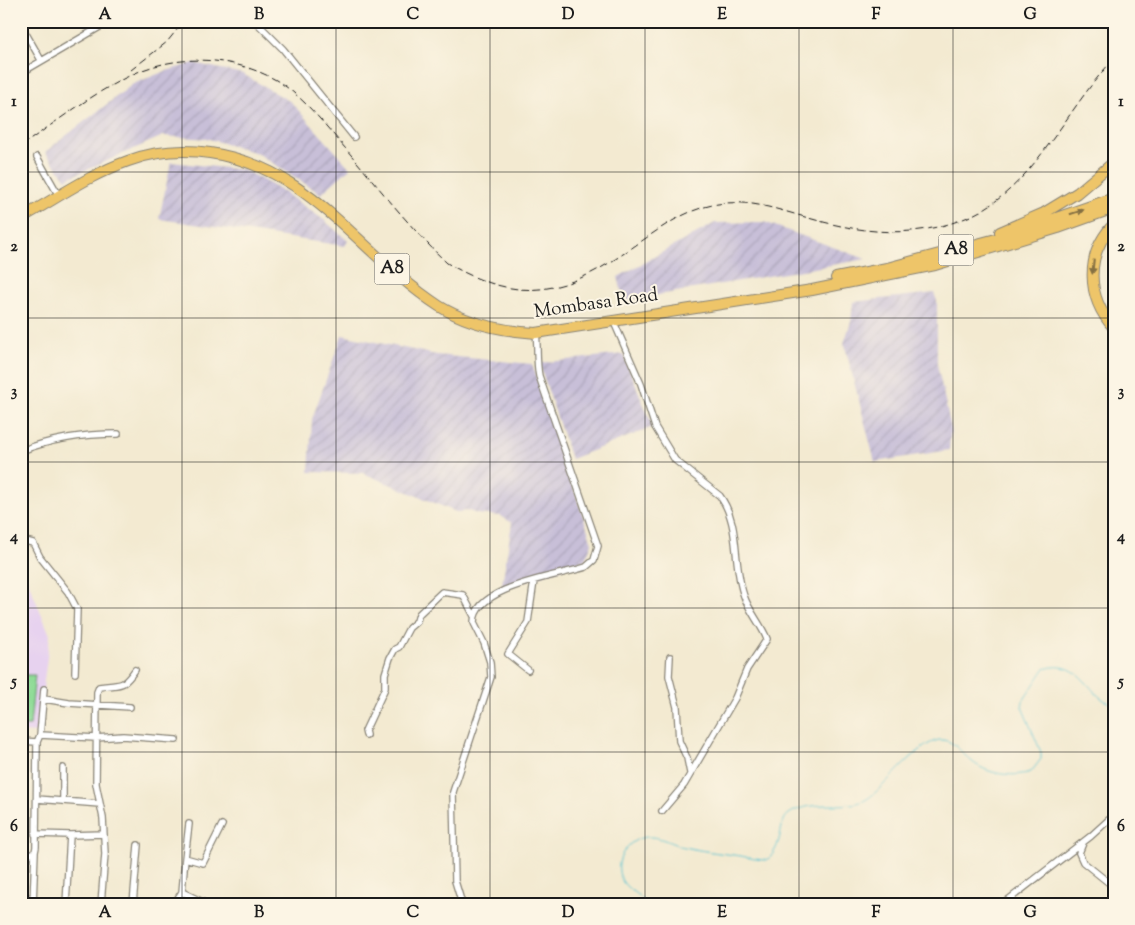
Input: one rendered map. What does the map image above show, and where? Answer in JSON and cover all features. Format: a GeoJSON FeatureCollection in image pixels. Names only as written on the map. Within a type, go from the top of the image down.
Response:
{"type":"FeatureCollection","features":[{"type":"Feature","properties":{"kind":"highway","name":"Mombasa Road"},"geometry":{"type":"LineString","coordinates":[[21,218],[90,176],[127,161],[164,152],[192,151],[247,161],[294,184],[325,208],[412,286],[440,306],[478,323],[512,331],[536,333],[867,279],[954,260],[1058,228],[1114,208]]}},
{"type":"Feature","properties":{"kind":"highway"},"geometry":{"type":"LineString","coordinates":[[974,244],[1044,213],[1077,193],[1114,162]]}},
{"type":"Feature","properties":{"kind":"highway","name":"Mombasa Road"},"geometry":{"type":"LineString","coordinates":[[795,291],[810,284],[887,268],[1045,224],[1114,198]]}},
{"type":"Feature","properties":{"kind":"highway"},"geometry":{"type":"LineString","coordinates":[[1114,224],[1099,244],[1093,260],[1092,273],[1092,286],[1099,307],[1114,328]]}},
{"type":"Feature","properties":{"kind":"street"},"geometry":{"type":"LineString","coordinates":[[21,73],[110,21]]}},
{"type":"Feature","properties":{"kind":"street"},"geometry":{"type":"LineString","coordinates":[[255,21],[283,50],[354,137]]}},
{"type":"Feature","properties":{"kind":"street"},"geometry":{"type":"LineString","coordinates":[[21,25],[41,60]]}},
{"type":"Feature","properties":{"kind":"street"},"geometry":{"type":"LineString","coordinates":[[38,157],[59,196]]}},
{"type":"Feature","properties":{"kind":"street"},"geometry":{"type":"LineString","coordinates":[[613,320],[641,384],[655,427],[676,460],[725,502],[734,531],[744,596],[767,639],[747,669],[735,698],[684,785],[662,812]]}},
{"type":"Feature","properties":{"kind":"street"},"geometry":{"type":"LineString","coordinates":[[462,904],[455,881],[453,792],[491,677],[490,662],[474,622],[474,616],[479,606],[495,592],[586,567],[594,560],[598,546],[539,376],[536,333]]}},
{"type":"Feature","properties":{"kind":"street"},"geometry":{"type":"LineString","coordinates":[[21,451],[50,442],[92,434],[118,434]]}},
{"type":"Feature","properties":{"kind":"street"},"geometry":{"type":"LineString","coordinates":[[21,540],[33,543],[40,557],[75,605],[75,673]]}},
{"type":"Feature","properties":{"kind":"street"},"geometry":{"type":"LineString","coordinates":[[528,670],[508,654],[528,622],[534,581]]}},
{"type":"Feature","properties":{"kind":"street"},"geometry":{"type":"LineString","coordinates":[[366,735],[365,731],[385,688],[385,674],[390,658],[425,606],[442,592],[463,594],[474,616]]}},
{"type":"Feature","properties":{"kind":"street"},"geometry":{"type":"LineString","coordinates":[[670,657],[669,676],[677,707],[679,741],[687,758],[690,773]]}},
{"type":"Feature","properties":{"kind":"street"},"geometry":{"type":"LineString","coordinates":[[127,904],[101,902],[104,834],[96,784],[95,704],[99,687],[118,687],[126,684],[135,670]]}},
{"type":"Feature","properties":{"kind":"street"},"geometry":{"type":"LineString","coordinates":[[21,897],[33,901],[37,742],[40,735],[44,689]]}},
{"type":"Feature","properties":{"kind":"street"},"geometry":{"type":"LineString","coordinates":[[44,699],[69,703],[130,707]]}},
{"type":"Feature","properties":{"kind":"street"},"geometry":{"type":"LineString","coordinates":[[40,735],[96,738],[123,736],[176,740]]}},
{"type":"Feature","properties":{"kind":"street"},"geometry":{"type":"LineString","coordinates":[[21,741],[37,742]]}},
{"type":"Feature","properties":{"kind":"street"},"geometry":{"type":"LineString","coordinates":[[63,768],[63,801]]}},
{"type":"Feature","properties":{"kind":"street"},"geometry":{"type":"LineString","coordinates":[[37,799],[100,804]]}},
{"type":"Feature","properties":{"kind":"street"},"geometry":{"type":"LineString","coordinates":[[1003,904],[1083,842],[1114,814]]}},
{"type":"Feature","properties":{"kind":"street"},"geometry":{"type":"LineString","coordinates":[[174,904],[182,892],[189,824]]}},
{"type":"Feature","properties":{"kind":"street"},"geometry":{"type":"LineString","coordinates":[[186,858],[203,864],[222,825]]}},
{"type":"Feature","properties":{"kind":"street"},"geometry":{"type":"LineString","coordinates":[[35,834],[104,834]]}},
{"type":"Feature","properties":{"kind":"street"},"geometry":{"type":"LineString","coordinates":[[66,904],[70,835]]}},
{"type":"Feature","properties":{"kind":"street"},"geometry":{"type":"LineString","coordinates":[[1083,842],[1079,850],[1080,858],[1114,887]]}},
{"type":"Feature","properties":{"kind":"street"},"geometry":{"type":"LineString","coordinates":[[134,904],[138,845]]}},
{"type":"Feature","properties":{"kind":"street"},"geometry":{"type":"LineString","coordinates":[[21,858],[35,852]]}},
{"type":"Feature","properties":{"kind":"street"},"geometry":{"type":"LineString","coordinates":[[182,892],[207,904]]}},
{"type":"Feature","properties":{"kind":"shaded area"},"geometry":{"type":"Polygon","coordinates":[[[194,63],[243,74],[291,102],[350,168],[321,194],[257,153],[209,139],[163,136],[66,179],[45,152],[133,84],[163,72],[194,63]]]}},
{"type":"Feature","properties":{"kind":"shaded area"},"geometry":{"type":"Polygon","coordinates":[[[171,162],[244,170],[279,189],[324,220],[348,241],[345,246],[159,219],[171,162]]]}},
{"type":"Feature","properties":{"kind":"shaded area"},"geometry":{"type":"Polygon","coordinates":[[[764,222],[866,259],[624,301],[618,277],[715,223],[764,222]]]}},
{"type":"Feature","properties":{"kind":"shaded area"},"geometry":{"type":"Polygon","coordinates":[[[934,293],[937,301],[937,364],[951,428],[949,450],[875,462],[844,343],[851,322],[853,302],[934,293]]]}},
{"type":"Feature","properties":{"kind":"shaded area"},"geometry":{"type":"Polygon","coordinates":[[[342,335],[437,355],[532,364],[592,543],[585,560],[501,590],[512,523],[501,516],[477,514],[469,511],[456,512],[363,473],[309,472],[312,419],[342,335]]]}},
{"type":"Feature","properties":{"kind":"shaded area"},"geometry":{"type":"Polygon","coordinates":[[[623,354],[653,427],[571,459],[539,363],[623,354]]]}},
{"type":"Feature","properties":{"kind":"shaded area"},"geometry":{"type":"Polygon","coordinates":[[[21,573],[25,574],[50,635],[37,733],[21,732],[21,573]]]}},
{"type":"Feature","properties":{"kind":"green space"},"geometry":{"type":"Polygon","coordinates":[[[21,675],[35,675],[30,726],[21,726],[21,675]]]}},
{"type":"Feature","properties":{"kind":"waterway"},"geometry":{"type":"LineString","coordinates":[[646,904],[625,885],[620,876],[619,862],[622,855],[625,849],[636,840],[654,837],[688,848],[767,860],[776,848],[783,822],[789,814],[798,809],[818,805],[850,804],[867,799],[915,754],[934,741],[943,740],[951,743],[976,765],[991,772],[1007,775],[1031,772],[1041,759],[1041,752],[1022,707],[1023,701],[1044,669],[1057,667],[1068,669],[1084,680],[1105,701],[1114,704]]}},
{"type":"Feature","properties":{"kind":"railway"},"geometry":{"type":"LineString","coordinates":[[131,70],[167,42],[184,21]]}},
{"type":"Feature","properties":{"kind":"railway"},"geometry":{"type":"LineString","coordinates":[[21,146],[94,96],[140,71],[174,62],[191,60],[244,66],[276,80],[302,100],[325,124],[405,219],[447,263],[474,277],[499,286],[522,289],[544,288],[567,283],[589,274],[685,214],[706,206],[729,203],[751,204],[773,208],[826,223],[887,232],[927,229],[968,217],[991,204],[1012,188],[1030,168],[1096,79],[1114,59]]}}]}
